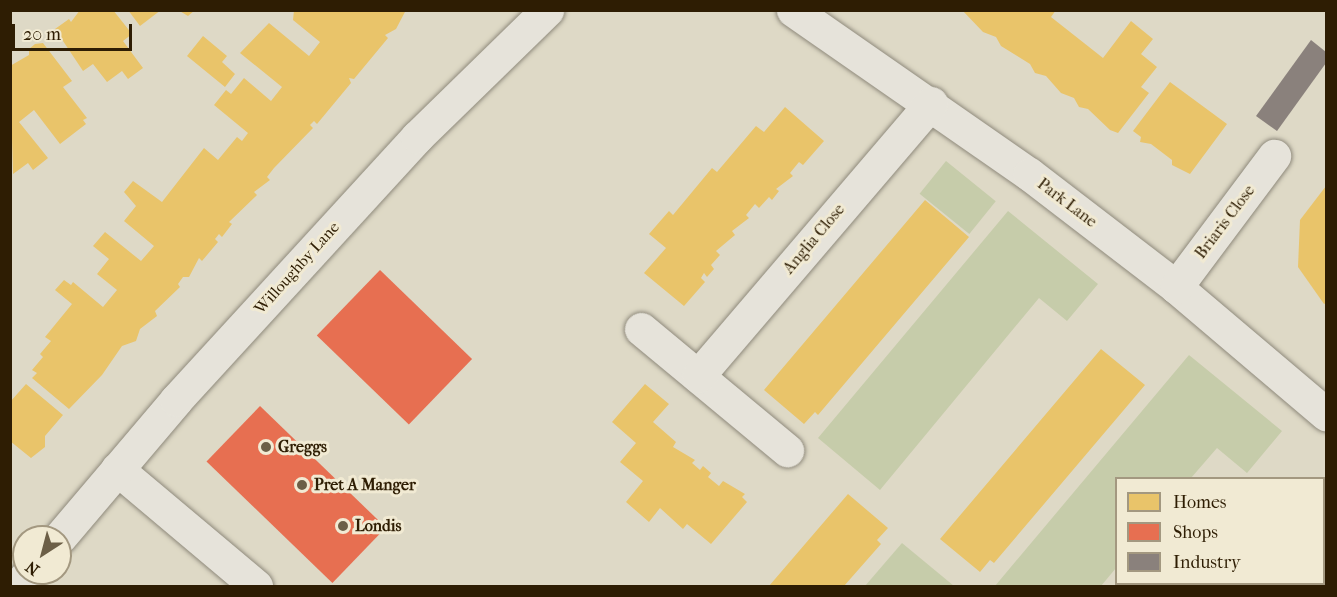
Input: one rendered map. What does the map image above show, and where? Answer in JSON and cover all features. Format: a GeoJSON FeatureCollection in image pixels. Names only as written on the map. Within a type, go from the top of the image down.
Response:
{"type":"FeatureCollection","features":[{"type":"Feature","properties":{"kind":"street","name":"Willoughby Lane"},"geometry":{"type":"LineString","coordinates":[[70,525],[117,469],[417,137],[547,10]]}},
{"type":"Feature","properties":{"kind":"street","name":"Park Lane"},"geometry":{"type":"LineString","coordinates":[[793,10],[931,103],[1176,287],[1326,414]]}},
{"type":"Feature","properties":{"kind":"street","name":"Anglia Close"},"geometry":{"type":"LineString","coordinates":[[698,375],[931,103]]}},
{"type":"Feature","properties":{"kind":"street","name":"Briaris Close"},"geometry":{"type":"LineString","coordinates":[[1176,287],[1274,156]]}},
{"type":"Feature","properties":{"kind":"street"},"geometry":{"type":"LineString","coordinates":[[641,328],[787,450]]}},
{"type":"Feature","properties":{"kind":"street"},"geometry":{"type":"LineString","coordinates":[[117,469],[256,586]]}},
{"type":"Feature","properties":{"kind":"green space"},"geometry":{"type":"Polygon","coordinates":[[[946,161],[996,201],[969,234],[920,194],[946,161]]]}},
{"type":"Feature","properties":{"kind":"green space"},"geometry":{"type":"Polygon","coordinates":[[[1008,211],[1098,284],[1067,321],[1039,298],[880,490],[818,438],[1008,211]]]}},
{"type":"Feature","properties":{"kind":"green space"},"geometry":{"type":"Polygon","coordinates":[[[1189,355],[1282,431],[1247,473],[1217,448],[1192,477],[1115,477],[1115,569],[1101,586],[995,586],[1189,355]]]}},
{"type":"Feature","properties":{"kind":"green space"},"geometry":{"type":"Polygon","coordinates":[[[902,543],[954,586],[865,586],[902,543]]]}},
{"type":"Feature","properties":{"kind":"green space"},"geometry":{"type":"Polygon","coordinates":[[[1326,551],[1326,586],[1296,586],[1325,585],[1326,551]]]}},
{"type":"Feature","properties":{"kind":"building: Homes"},"geometry":{"type":"Polygon","coordinates":[[[80,10],[113,10],[132,34],[123,41],[143,68],[128,79],[122,71],[107,82],[93,64],[83,71],[55,29],[69,19],[71,22],[80,10]]]}},
{"type":"Feature","properties":{"kind":"building: Homes"},"geometry":{"type":"Polygon","coordinates":[[[128,10],[161,10],[140,26],[128,10]]]}},
{"type":"Feature","properties":{"kind":"building: Homes"},"geometry":{"type":"Polygon","coordinates":[[[178,10],[195,10],[188,16],[178,10]]]}},
{"type":"Feature","properties":{"kind":"building: Homes"},"geometry":{"type":"Polygon","coordinates":[[[294,10],[406,10],[396,29],[385,35],[388,38],[354,79],[349,78],[351,83],[317,124],[314,121],[310,125],[313,128],[267,177],[270,180],[254,192],[257,195],[229,222],[232,224],[222,237],[219,234],[215,239],[218,242],[202,261],[199,258],[189,277],[183,277],[178,284],[180,287],[155,311],[157,316],[140,329],[136,341],[122,346],[102,375],[69,409],[32,378],[37,373],[32,370],[43,357],[40,354],[51,341],[45,337],[72,304],[55,290],[64,280],[71,285],[73,282],[103,307],[117,290],[97,274],[109,259],[93,246],[105,232],[141,261],[154,246],[124,221],[136,206],[124,192],[133,181],[162,202],[204,148],[218,160],[237,137],[242,141],[248,133],[214,105],[226,90],[231,94],[244,78],[271,101],[282,87],[240,53],[269,23],[309,56],[320,42],[293,20],[294,10]]]}},
{"type":"Feature","properties":{"kind":"building: Homes"},"geometry":{"type":"Polygon","coordinates":[[[962,10],[1056,10],[1051,17],[1103,58],[1131,21],[1153,39],[1141,54],[1157,67],[1141,87],[1149,93],[1118,133],[1110,130],[1088,109],[1079,107],[1074,98],[1061,93],[1046,76],[1035,73],[1030,64],[1001,46],[996,37],[983,32],[962,10]]]}},
{"type":"Feature","properties":{"kind":"building: Homes"},"geometry":{"type":"Polygon","coordinates":[[[203,36],[227,56],[222,62],[235,74],[225,87],[187,56],[203,36]]]}},
{"type":"Feature","properties":{"kind":"building: Homes"},"geometry":{"type":"Polygon","coordinates":[[[43,43],[72,81],[63,87],[87,118],[83,120],[86,124],[60,144],[34,110],[19,122],[48,158],[33,170],[28,163],[13,174],[10,66],[29,55],[29,49],[35,44],[43,43]]]}},
{"type":"Feature","properties":{"kind":"building: Homes"},"geometry":{"type":"Polygon","coordinates":[[[1170,82],[1227,124],[1190,174],[1172,165],[1172,160],[1151,144],[1140,142],[1141,137],[1133,131],[1170,82]]]}},
{"type":"Feature","properties":{"kind":"building: Homes"},"geometry":{"type":"Polygon","coordinates":[[[785,107],[824,141],[803,165],[799,162],[790,173],[793,176],[776,189],[779,191],[772,200],[769,197],[759,208],[755,204],[746,215],[749,218],[732,231],[735,235],[716,251],[720,255],[711,265],[714,269],[707,277],[704,273],[701,278],[705,282],[684,306],[644,273],[666,248],[649,234],[669,211],[673,215],[712,168],[717,172],[756,126],[764,132],[785,107]]]}},
{"type":"Feature","properties":{"kind":"building: Homes"},"geometry":{"type":"Polygon","coordinates":[[[1326,186],[1326,303],[1324,304],[1298,267],[1300,220],[1326,186]]]}},
{"type":"Feature","properties":{"kind":"building: Homes"},"geometry":{"type":"Polygon","coordinates":[[[925,200],[969,237],[818,415],[815,412],[804,424],[764,390],[925,200]]]}},
{"type":"Feature","properties":{"kind":"building: Homes"},"geometry":{"type":"Polygon","coordinates":[[[1101,349],[1145,385],[994,563],[990,560],[980,572],[940,539],[1101,349]]]}},
{"type":"Feature","properties":{"kind":"building: Homes"},"geometry":{"type":"Polygon","coordinates":[[[26,384],[63,415],[45,436],[45,447],[31,458],[10,441],[10,402],[26,384]]]}},
{"type":"Feature","properties":{"kind":"building: Homes"},"geometry":{"type":"Polygon","coordinates":[[[645,384],[669,404],[653,422],[676,442],[673,447],[695,460],[692,463],[700,470],[703,466],[711,473],[708,477],[719,486],[723,481],[745,494],[742,497],[747,502],[711,544],[687,524],[683,529],[660,508],[649,522],[626,502],[643,481],[620,462],[636,443],[612,422],[645,384]]]}},
{"type":"Feature","properties":{"kind":"building: Homes"},"geometry":{"type":"Polygon","coordinates":[[[848,494],[888,528],[877,540],[881,544],[844,586],[769,586],[848,494]]]}},
{"type":"Feature","properties":{"kind":"building: Shops"},"geometry":{"type":"Polygon","coordinates":[[[380,270],[472,359],[409,424],[317,335],[380,270]]]}},
{"type":"Feature","properties":{"kind":"building: Shops"},"geometry":{"type":"Polygon","coordinates":[[[260,406],[386,528],[332,583],[207,461],[260,406]]]}},
{"type":"Feature","properties":{"kind":"building: Industry"},"geometry":{"type":"Polygon","coordinates":[[[1311,40],[1326,52],[1326,63],[1277,131],[1256,116],[1311,40]]]}},
{"type":"Feature","properties":{"kind":"place","name":"Greggs"},"geometry":{"type":"Point","coordinates":[266,447]}},
{"type":"Feature","properties":{"kind":"place","name":"Pret A Manger"},"geometry":{"type":"Point","coordinates":[302,485]}},
{"type":"Feature","properties":{"kind":"place","name":"Londis"},"geometry":{"type":"Point","coordinates":[343,526]}}]}
